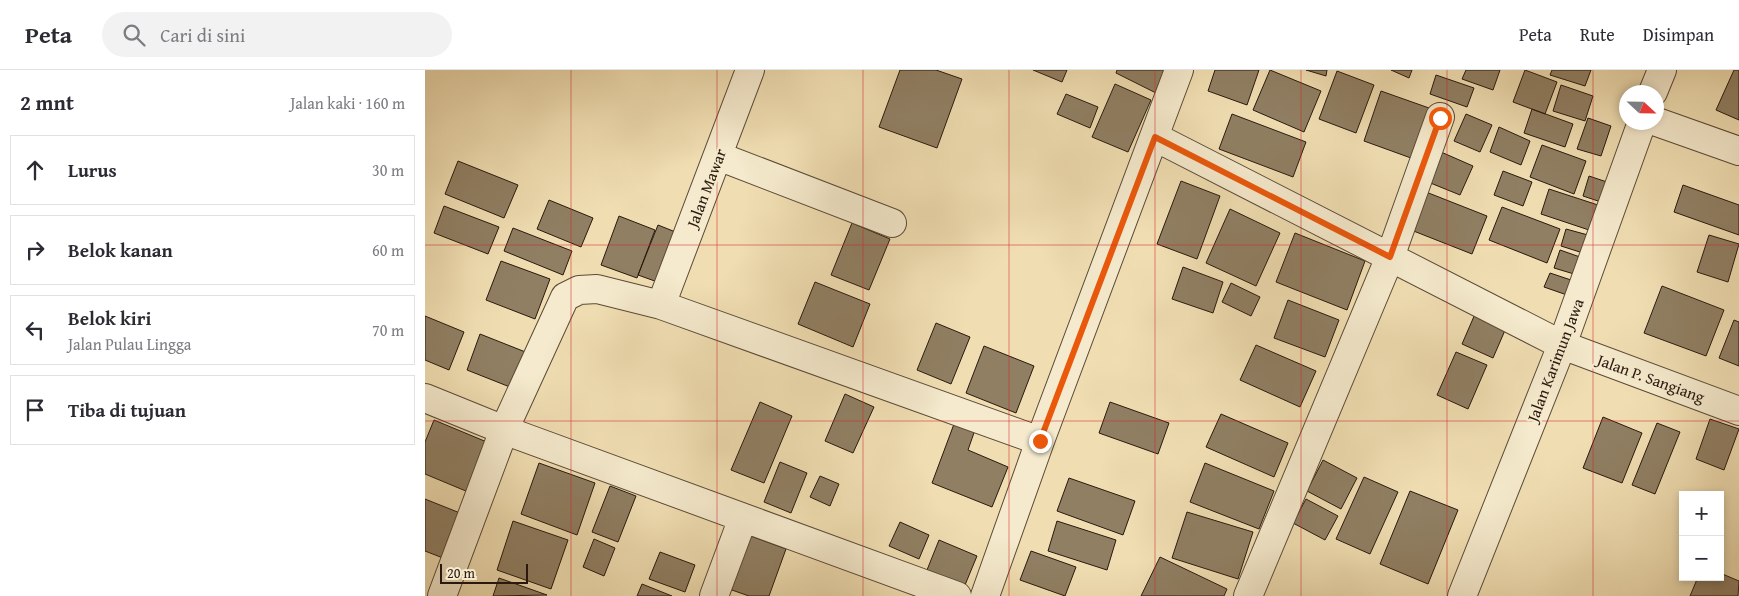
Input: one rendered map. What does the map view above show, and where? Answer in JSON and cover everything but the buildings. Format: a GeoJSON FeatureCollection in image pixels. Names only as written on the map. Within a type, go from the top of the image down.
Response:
{"type":"FeatureCollection","features":[{"type":"Feature","properties":{"kind":"street","name":"Jalan Mawar"},"geometry":{"type":"LineString","coordinates":[[661,305],[750,70]]}},
{"type":"Feature","properties":{"kind":"street"},"geometry":{"type":"LineString","coordinates":[[985,596],[1040,441],[1179,70]]}},
{"type":"Feature","properties":{"kind":"street"},"geometry":{"type":"LineString","coordinates":[[1656,85],[1662,70]]}},
{"type":"Feature","properties":{"kind":"street"},"geometry":{"type":"LineString","coordinates":[[1248,596],[1390,257],[1440,118]]}},
{"type":"Feature","properties":{"kind":"street"},"geometry":{"type":"LineString","coordinates":[[1664,124],[1739,151]]}},
{"type":"Feature","properties":{"kind":"street","name":"Jalan Karimun Jawa"},"geometry":{"type":"LineString","coordinates":[[1462,596],[1562,345],[1639,130]]}},
{"type":"Feature","properties":{"kind":"street","name":"Jalan P. Sangiang"},"geometry":{"type":"LineString","coordinates":[[1155,137],[1562,345],[1739,410]]}},
{"type":"Feature","properties":{"kind":"street"},"geometry":{"type":"LineString","coordinates":[[717,156],[892,223]]}},
{"type":"Feature","properties":{"kind":"street"},"geometry":{"type":"LineString","coordinates":[[442,596],[504,430],[565,297],[579,290],[597,289],[661,305],[1040,441]]}},
{"type":"Feature","properties":{"kind":"street"},"geometry":{"type":"LineString","coordinates":[[425,398],[504,430],[957,596]]}},
{"type":"Feature","properties":{"kind":"street"},"geometry":{"type":"LineString","coordinates":[[714,596],[743,518]]}},
{"type":"Feature","properties":{"kind":"route"},"geometry":{"type":"LineString","coordinates":[[1040,441],[1155,137],[1390,257],[1440,118]]}}]}
